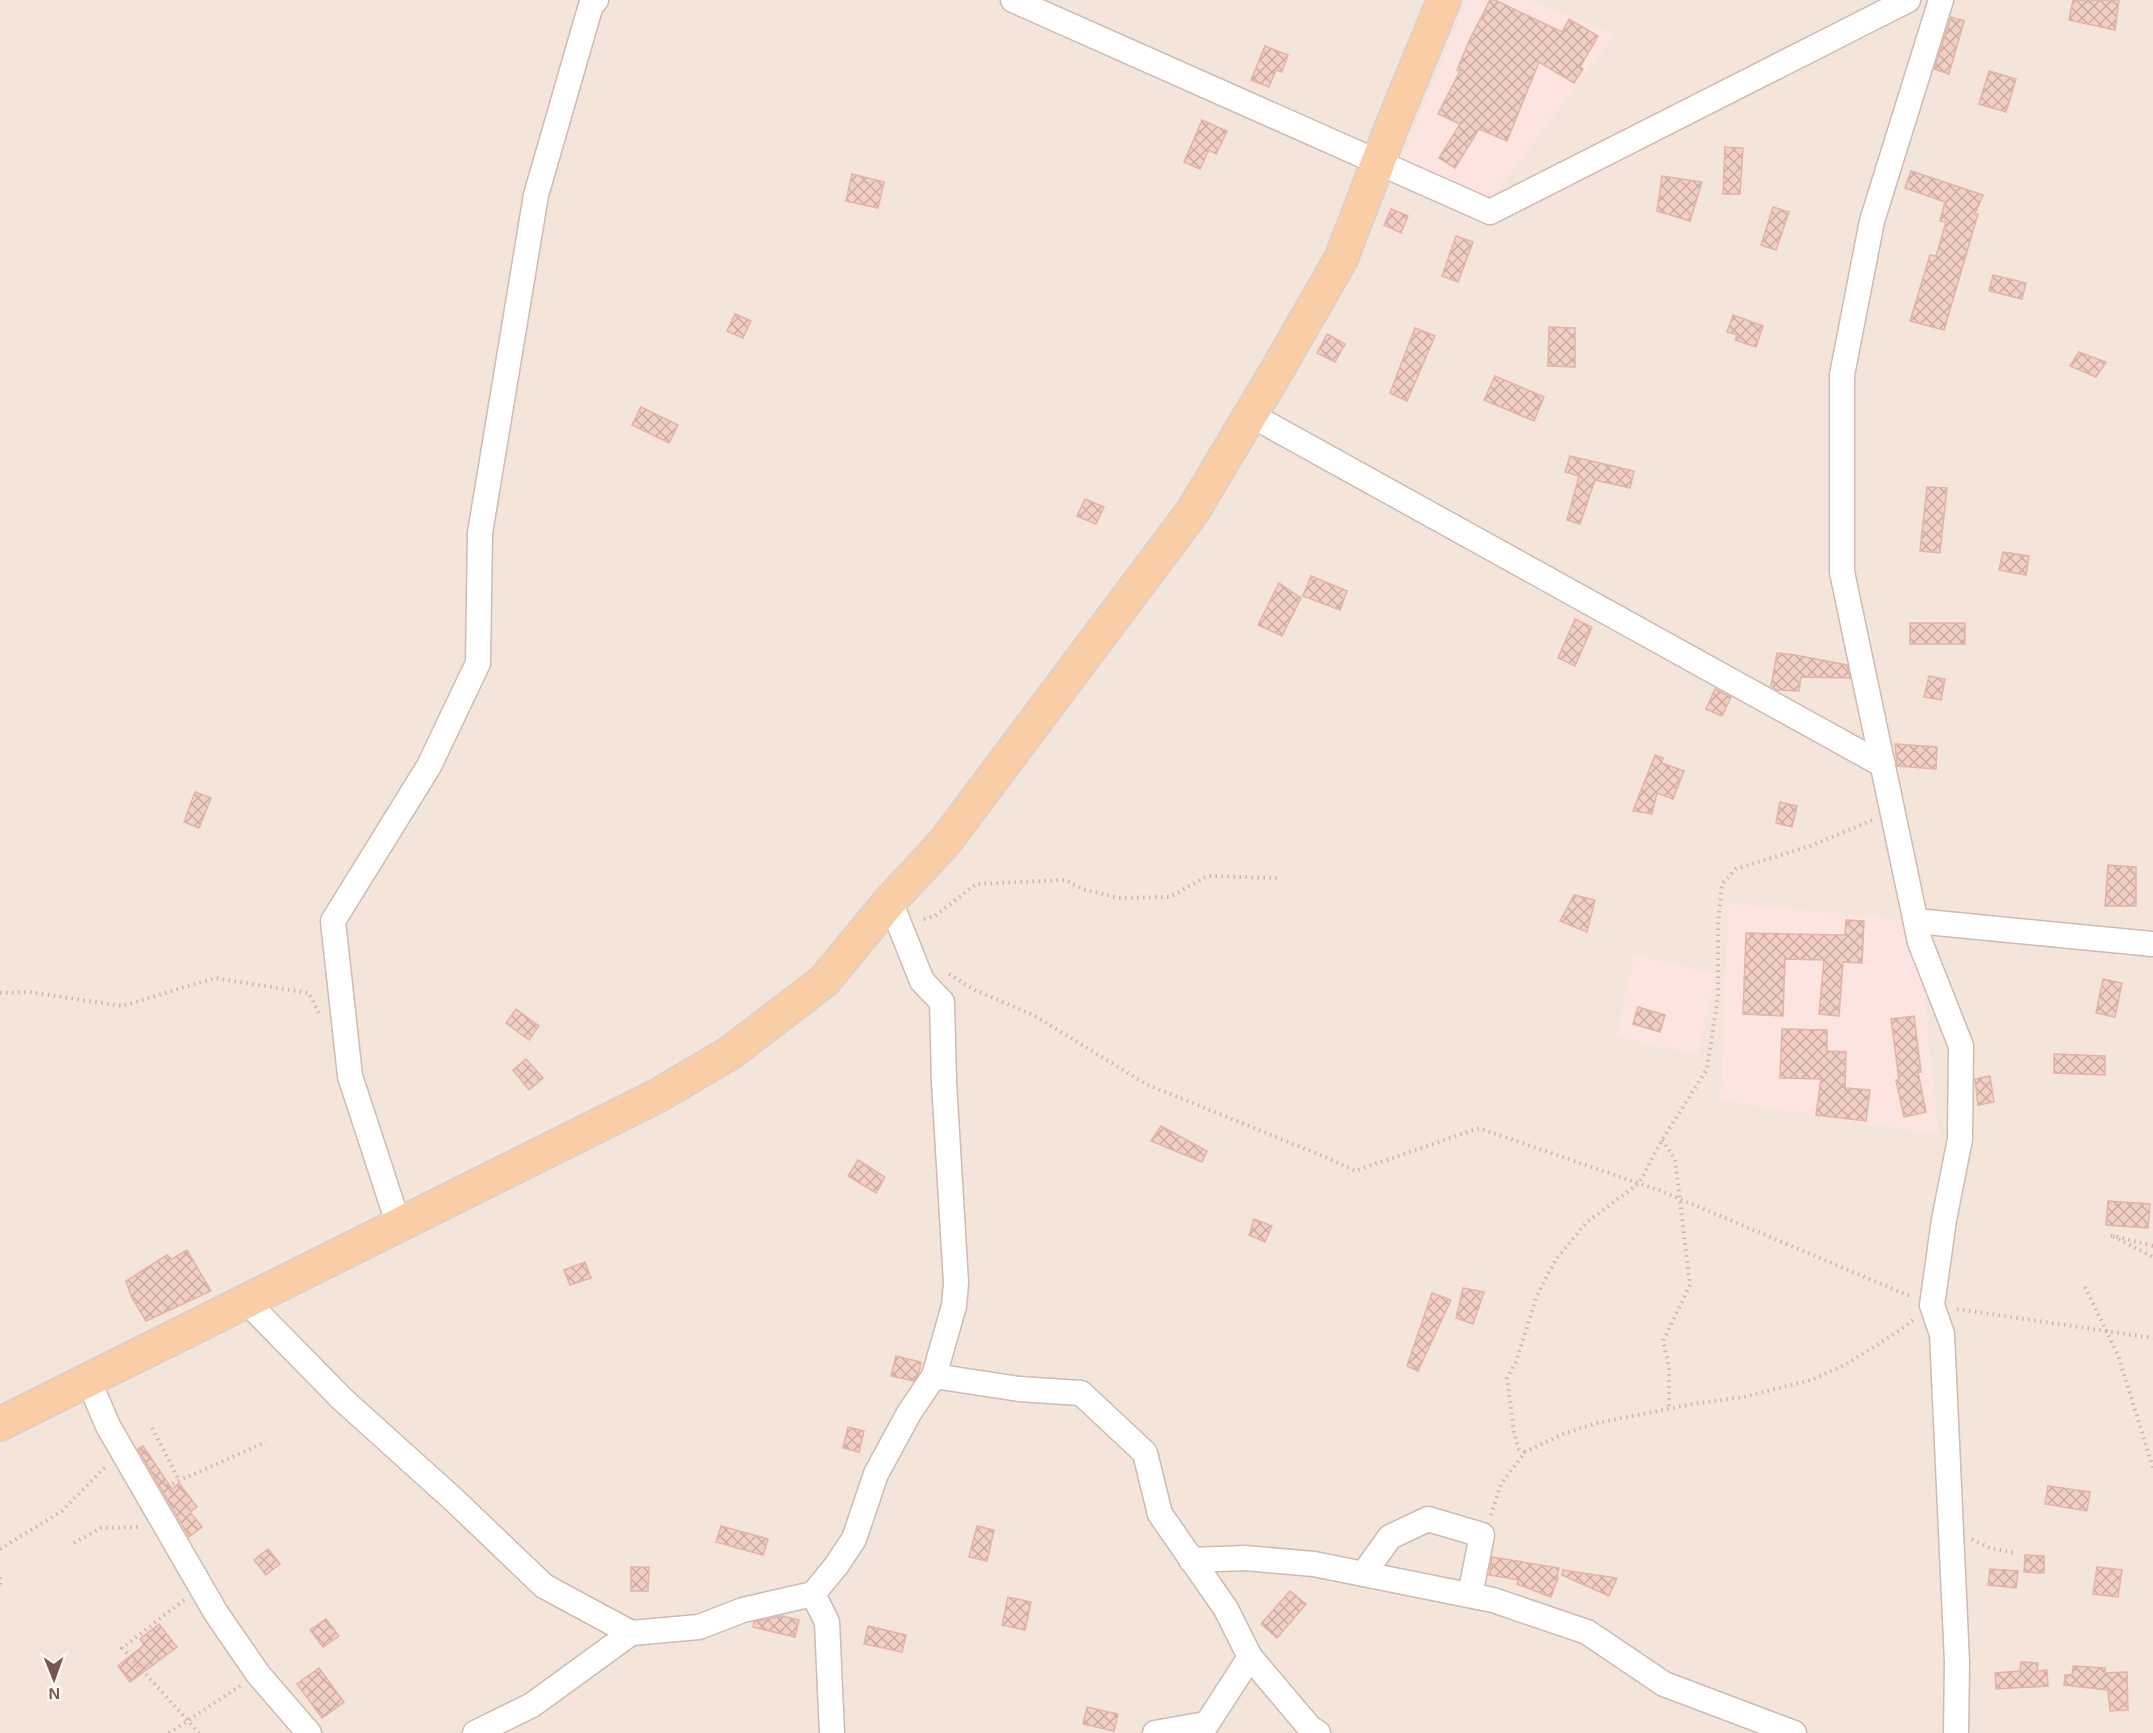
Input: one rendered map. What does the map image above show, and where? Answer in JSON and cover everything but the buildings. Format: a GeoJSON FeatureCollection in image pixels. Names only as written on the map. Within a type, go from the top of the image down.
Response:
{"type":"FeatureCollection","features":[{"type":"Feature","properties":{"kind":"main road"},"geometry":{"type":"LineString","coordinates":[[0,1424],[657,1096],[729,1053],[824,981],[890,901],[945,842],[1193,511],[1341,259],[1444,0]]}},
{"type":"Feature","properties":{"kind":"street"},"geometry":{"type":"LineString","coordinates":[[399,1226],[350,1076],[333,921],[429,766],[478,663],[480,533],[536,195],[591,6],[596,0]]}},
{"type":"Feature","properties":{"kind":"street"},"geometry":{"type":"LineString","coordinates":[[1013,0],[1490,213],[1908,0]]}},
{"type":"Feature","properties":{"kind":"street"},"geometry":{"type":"LineString","coordinates":[[1941,0],[1872,221],[1842,375],[1842,572],[1920,942],[1961,1046],[1960,1138],[1944,1220],[1932,1305],[1942,1334],[1957,1662],[1956,1733]]}},
{"type":"Feature","properties":{"kind":"street"},"geometry":{"type":"LineString","coordinates":[[1251,415],[1883,765]]}},
{"type":"Feature","properties":{"kind":"street"},"geometry":{"type":"LineString","coordinates":[[475,1733],[532,1705],[631,1633],[699,1627],[743,1610],[813,1594],[854,1539],[876,1474],[909,1413],[934,1376],[954,1306],[956,1283],[944,1082],[942,1002],[922,981],[890,901]]}},
{"type":"Feature","properties":{"kind":"street"},"geometry":{"type":"LineString","coordinates":[[1916,921],[2153,944]]}},
{"type":"Feature","properties":{"kind":"street"},"geometry":{"type":"LineString","coordinates":[[246,1301],[342,1399],[453,1498],[544,1586],[631,1633]]}},
{"type":"Feature","properties":{"kind":"street"},"geometry":{"type":"LineString","coordinates":[[934,1376],[1019,1389],[1082,1393],[1145,1453],[1160,1515],[1226,1609],[1250,1657],[1310,1728],[1318,1733]]}},
{"type":"Feature","properties":{"kind":"street"},"geometry":{"type":"LineString","coordinates":[[88,1379],[121,1451],[216,1613],[258,1674],[309,1733]]}},
{"type":"Feature","properties":{"kind":"street"},"geometry":{"type":"LineString","coordinates":[[1365,1573],[1390,1537],[1428,1519],[1482,1535],[1470,1595]]}},
{"type":"Feature","properties":{"kind":"street"},"geometry":{"type":"LineString","coordinates":[[1191,1560],[1245,1558],[1314,1564],[1493,1600],[1587,1632],[1664,1684],[1794,1733]]}},
{"type":"Feature","properties":{"kind":"street"},"geometry":{"type":"LineString","coordinates":[[813,1594],[827,1622],[832,1733]]}},
{"type":"Feature","properties":{"kind":"street"},"geometry":{"type":"LineString","coordinates":[[1155,1733],[1203,1729],[1250,1657]]}},
{"type":"Feature","properties":{"kind":"path"},"geometry":{"type":"LineString","coordinates":[[1525,1452],[1519,1449],[1514,1433],[1507,1378],[1516,1362],[1537,1295],[1556,1259],[1587,1222],[1639,1183],[1662,1140],[1707,1069],[1718,997],[1718,924],[1722,884],[1736,869],[1810,846],[1893,812]]}},
{"type":"Feature","properties":{"kind":"path"},"geometry":{"type":"LineString","coordinates":[[924,919],[935,916],[976,884],[1066,880],[1082,889],[1119,898],[1170,897],[1207,876],[1279,878]]}},
{"type":"Feature","properties":{"kind":"path"},"geometry":{"type":"LineString","coordinates":[[924,909],[927,929]]}},
{"type":"Feature","properties":{"kind":"path"},"geometry":{"type":"LineString","coordinates":[[922,981],[940,968],[975,990],[1035,1016],[1146,1084],[1355,1171],[1479,1128],[1680,1199],[1932,1305],[2153,1338]]}},
{"type":"Feature","properties":{"kind":"path"},"geometry":{"type":"LineString","coordinates":[[0,993],[29,992],[122,1006],[215,978],[309,993],[324,1024]]}},
{"type":"Feature","properties":{"kind":"path"},"geometry":{"type":"LineString","coordinates":[[1662,1140],[1676,1159],[1690,1285],[1663,1341],[1669,1366],[1669,1410]]}},
{"type":"Feature","properties":{"kind":"path"},"geometry":{"type":"LineString","coordinates":[[2153,1246],[2110,1235],[2153,1257]]}},
{"type":"Feature","properties":{"kind":"path"},"geometry":{"type":"LineString","coordinates":[[2085,1287],[2118,1354],[2153,1468]]}},
{"type":"Feature","properties":{"kind":"path"},"geometry":{"type":"LineString","coordinates":[[1482,1535],[1496,1505],[1501,1484],[1525,1452],[1563,1434],[1597,1423],[1743,1397],[1811,1380],[1845,1365],[1899,1332],[1932,1305]]}},
{"type":"Feature","properties":{"kind":"path"},"geometry":{"type":"LineString","coordinates":[[152,1428],[179,1480]]}},
{"type":"Feature","properties":{"kind":"path"},"geometry":{"type":"LineString","coordinates":[[147,1495],[266,1442]]}},
{"type":"Feature","properties":{"kind":"path"},"geometry":{"type":"LineString","coordinates":[[0,1549],[62,1511],[121,1451]]}},
{"type":"Feature","properties":{"kind":"path"},"geometry":{"type":"LineString","coordinates":[[74,1543],[101,1528],[135,1526],[169,1534]]}},
{"type":"Feature","properties":{"kind":"path"},"geometry":{"type":"LineString","coordinates":[[1951,1527],[1990,1548],[2016,1553]]}},
{"type":"Feature","properties":{"kind":"path"},"geometry":{"type":"LineString","coordinates":[[0,1577],[0,1587]]}},
{"type":"Feature","properties":{"kind":"path"},"geometry":{"type":"LineString","coordinates":[[200,1733],[122,1648],[201,1587]]}},
{"type":"Feature","properties":{"kind":"path"},"geometry":{"type":"LineString","coordinates":[[169,1733],[258,1674]]}},
{"type":"Feature","properties":{"kind":"shaded area"},"geometry":{"type":"Polygon","coordinates":[[[0,0],[2153,0],[2153,1733],[0,1733],[0,0]]]}},
{"type":"Feature","properties":{"kind":"shaded area"},"geometry":{"type":"Polygon","coordinates":[[[1467,0],[1530,0],[1615,34],[1492,198],[1402,158],[1467,0]]]}},
{"type":"Feature","properties":{"kind":"shaded area"},"geometry":{"type":"Polygon","coordinates":[[[1728,903],[1916,921],[1939,1135],[1721,1100],[1728,903]]]}},
{"type":"Feature","properties":{"kind":"shaded area"},"geometry":{"type":"Polygon","coordinates":[[[1635,955],[1716,974],[1697,1055],[1616,1037],[1635,955]]]}}]}
